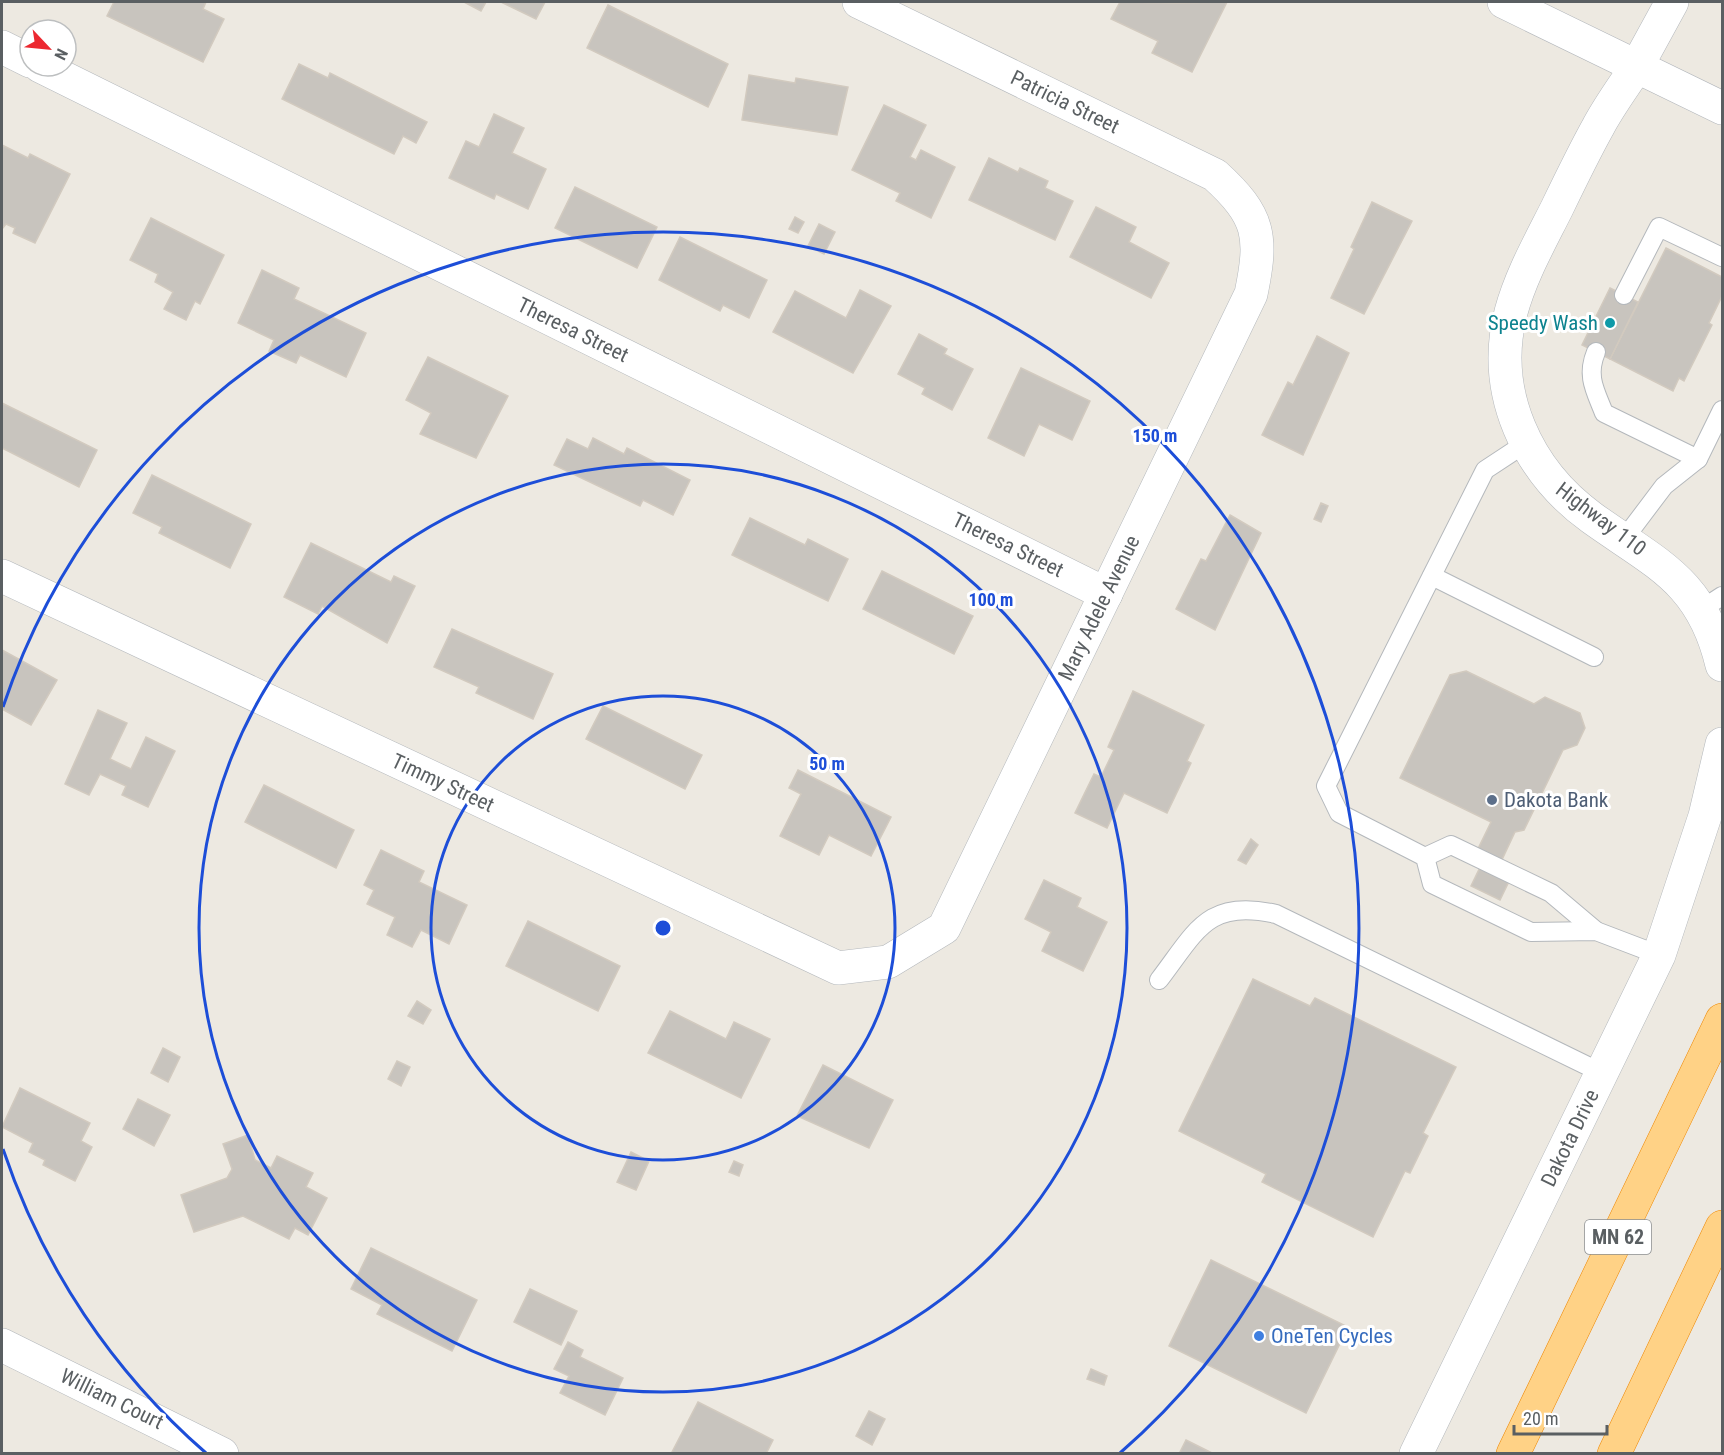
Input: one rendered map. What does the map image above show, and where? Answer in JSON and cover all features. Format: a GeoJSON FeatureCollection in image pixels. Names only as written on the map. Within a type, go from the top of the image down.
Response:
{"type":"FeatureCollection","features":[{"type":"Feature","properties":{"kind":"highway","name":"MN 62"},"geometry":{"type":"LineString","coordinates":[[1513,1454],[1722,1020]]}},
{"type":"Feature","properties":{"kind":"highway"},"geometry":{"type":"LineString","coordinates":[[1614,1454],[1659,1355],[1722,1227]]}},
{"type":"Feature","properties":{"kind":"highway"},"geometry":{"type":"LineString","coordinates":[[1621,1454],[1659,1355]]}},
{"type":"Feature","properties":{"kind":"street","name":"Patricia Street"},"geometry":{"type":"LineString","coordinates":[[859,2],[1215,175],[1238,196],[1253,224]]}},
{"type":"Feature","properties":{"kind":"street"},"geometry":{"type":"LineString","coordinates":[[1504,2],[1722,108]]}},
{"type":"Feature","properties":{"kind":"street","name":"Highway 110"},"geometry":{"type":"LineString","coordinates":[[1672,2],[1637,66],[1598,126],[1524,274],[1511,311],[1505,349],[1505,377],[1512,411],[1526,443],[1538,465],[1568,500],[1712,602],[1722,665]]}},
{"type":"Feature","properties":{"kind":"street"},"geometry":{"type":"LineString","coordinates":[[2,47],[18,55]]}},
{"type":"Feature","properties":{"kind":"street","name":"Theresa Street"},"geometry":{"type":"LineString","coordinates":[[64,78],[1106,594]]}},
{"type":"Feature","properties":{"kind":"street","name":"Mary Adele Avenue"},"geometry":{"type":"LineString","coordinates":[[888,962],[944,928],[1251,294],[1259,255],[1253,224]]}},
{"type":"Feature","properties":{"kind":"street","name":"Timmy Street"},"geometry":{"type":"LineString","coordinates":[[2,576],[838,968],[888,962]]}},
{"type":"Feature","properties":{"kind":"street","name":"Dakota Drive"},"geometry":{"type":"LineString","coordinates":[[1416,1454],[1659,955],[1705,816],[1722,744]]}},
{"type":"Feature","properties":{"kind":"street","name":"William Court"},"geometry":{"type":"LineString","coordinates":[[2,1345],[222,1454]]}},
{"type":"Feature","properties":{"kind":"lane"},"geometry":{"type":"LineString","coordinates":[[1624,295],[1659,227],[1722,257]]}},
{"type":"Feature","properties":{"kind":"lane"},"geometry":{"type":"LineString","coordinates":[[1596,352],[1590,366],[1604,413],[1698,459]]}},
{"type":"Feature","properties":{"kind":"lane"},"geometry":{"type":"LineString","coordinates":[[1624,539],[1664,486],[1698,459],[1722,410]]}},
{"type":"Feature","properties":{"kind":"lane"},"geometry":{"type":"LineString","coordinates":[[1526,443],[1485,470],[1326,786],[1338,813],[1425,857],[1432,884],[1531,932],[1596,932],[1659,955]]}},
{"type":"Feature","properties":{"kind":"lane"},"geometry":{"type":"LineString","coordinates":[[1432,576],[1594,657]]}},
{"type":"Feature","properties":{"kind":"lane"},"geometry":{"type":"LineString","coordinates":[[1425,857],[1450,845],[1551,893],[1596,932]]}},
{"type":"Feature","properties":{"kind":"lane"},"geometry":{"type":"LineString","coordinates":[[1159,980],[1206,920],[1224,912],[1251,909],[1275,914],[1602,1073]]}},
{"type":"Feature","properties":{"kind":"building"},"geometry":{"type":"Polygon","coordinates":[[[114,2],[206,2],[203,9],[224,19],[203,62],[107,16],[114,2]]]}},
{"type":"Feature","properties":{"kind":"building"},"geometry":{"type":"Polygon","coordinates":[[[464,2],[486,2],[481,11],[464,2]]]}},
{"type":"Feature","properties":{"kind":"building"},"geometry":{"type":"Polygon","coordinates":[[[501,2],[545,2],[536,19],[501,2]]]}},
{"type":"Feature","properties":{"kind":"building"},"geometry":{"type":"Polygon","coordinates":[[[1120,2],[1227,2],[1192,72],[1152,53],[1158,41],[1111,19],[1120,2]]]}},
{"type":"Feature","properties":{"kind":"building"},"geometry":{"type":"Polygon","coordinates":[[[608,5],[728,64],[708,107],[587,48],[608,5]]]}},
{"type":"Feature","properties":{"kind":"building"},"geometry":{"type":"Polygon","coordinates":[[[299,64],[328,78],[330,73],[427,122],[416,143],[403,136],[394,154],[282,99],[299,64]]]}},
{"type":"Feature","properties":{"kind":"building"},"geometry":{"type":"Polygon","coordinates":[[[749,75],[795,83],[796,78],[848,87],[837,135],[742,120],[749,75]]]}},
{"type":"Feature","properties":{"kind":"building"},"geometry":{"type":"Polygon","coordinates":[[[884,105],[926,125],[910,157],[916,160],[921,150],[955,167],[931,218],[896,201],[900,193],[852,170],[884,105]]]}},
{"type":"Feature","properties":{"kind":"building"},"geometry":{"type":"Polygon","coordinates":[[[494,114],[524,128],[512,153],[546,169],[528,209],[496,194],[494,199],[449,178],[466,141],[479,147],[494,114]]]}},
{"type":"Feature","properties":{"kind":"building"},"geometry":{"type":"Polygon","coordinates":[[[2,145],[28,158],[30,154],[70,174],[35,243],[13,233],[15,228],[6,224],[2,229],[2,145]]]}},
{"type":"Feature","properties":{"kind":"building"},"geometry":{"type":"Polygon","coordinates":[[[989,158],[1018,172],[1020,168],[1048,181],[1045,188],[1073,201],[1055,240],[969,200],[989,158]]]}},
{"type":"Feature","properties":{"kind":"building"},"geometry":{"type":"Polygon","coordinates":[[[575,187],[657,227],[637,268],[555,228],[575,187]]]}},
{"type":"Feature","properties":{"kind":"building"},"geometry":{"type":"Polygon","coordinates":[[[1372,202],[1412,221],[1364,314],[1331,298],[1354,249],[1351,247],[1372,202]]]}},
{"type":"Feature","properties":{"kind":"building"},"geometry":{"type":"Polygon","coordinates":[[[1096,207],[1136,227],[1129,242],[1169,263],[1151,298],[1070,257],[1096,207]]]}},
{"type":"Feature","properties":{"kind":"building"},"geometry":{"type":"Polygon","coordinates":[[[795,217],[804,222],[798,233],[789,229],[795,217]]]}},
{"type":"Feature","properties":{"kind":"building"},"geometry":{"type":"Polygon","coordinates":[[[151,218],[224,255],[200,304],[195,301],[186,320],[164,309],[173,292],[155,282],[158,274],[130,260],[151,218]]]}},
{"type":"Feature","properties":{"kind":"building"},"geometry":{"type":"Polygon","coordinates":[[[819,224],[835,232],[824,254],[808,246],[819,224]]]}},
{"type":"Feature","properties":{"kind":"building"},"geometry":{"type":"Polygon","coordinates":[[[680,237],[767,280],[749,318],[723,305],[720,311],[659,280],[680,237]]]}},
{"type":"Feature","properties":{"kind":"building"},"geometry":{"type":"Polygon","coordinates":[[[1666,248],[1722,277],[1722,296],[1709,323],[1712,325],[1684,381],[1679,378],[1673,391],[1610,359],[1666,248]]]}},
{"type":"Feature","properties":{"kind":"building"},"geometry":{"type":"Polygon","coordinates":[[[262,270],[299,288],[294,299],[366,333],[346,377],[300,355],[296,363],[269,351],[274,340],[238,323],[262,270]]]}},
{"type":"Feature","properties":{"kind":"building","name":"Speedy Wash"},"geometry":{"type":"Polygon","coordinates":[[[1610,288],[1638,302],[1610,359],[1582,345],[1610,288]]]}},
{"type":"Feature","properties":{"kind":"building"},"geometry":{"type":"Polygon","coordinates":[[[860,290],[891,306],[853,373],[773,332],[795,291],[846,318],[860,290]]]}},
{"type":"Feature","properties":{"kind":"building"},"geometry":{"type":"Polygon","coordinates":[[[919,334],[947,349],[944,354],[973,369],[952,410],[922,394],[925,388],[898,374],[919,334]]]}},
{"type":"Feature","properties":{"kind":"building"},"geometry":{"type":"Polygon","coordinates":[[[1317,336],[1349,353],[1303,455],[1262,435],[1288,382],[1293,385],[1317,336]]]}},
{"type":"Feature","properties":{"kind":"building"},"geometry":{"type":"Polygon","coordinates":[[[428,357],[508,396],[476,458],[420,434],[431,413],[406,400],[428,357]]]}},
{"type":"Feature","properties":{"kind":"building"},"geometry":{"type":"Polygon","coordinates":[[[1021,368],[1090,401],[1072,440],[1039,424],[1024,456],[988,438],[1021,368]]]}},
{"type":"Feature","properties":{"kind":"building"},"geometry":{"type":"Polygon","coordinates":[[[2,403],[97,450],[79,487],[2,448],[2,403]]]}},
{"type":"Feature","properties":{"kind":"building"},"geometry":{"type":"Polygon","coordinates":[[[593,438],[624,454],[627,448],[690,480],[673,515],[643,500],[640,506],[554,465],[567,439],[588,449],[593,438]]]}},
{"type":"Feature","properties":{"kind":"building"},"geometry":{"type":"Polygon","coordinates":[[[152,475],[251,524],[230,568],[159,533],[162,527],[133,513],[152,475]]]}},
{"type":"Feature","properties":{"kind":"building"},"geometry":{"type":"Polygon","coordinates":[[[1321,503],[1328,506],[1321,522],[1314,519],[1321,503]]]}},
{"type":"Feature","properties":{"kind":"building"},"geometry":{"type":"Polygon","coordinates":[[[1230,515],[1261,533],[1215,630],[1176,609],[1201,559],[1206,561],[1230,515]]]}},
{"type":"Feature","properties":{"kind":"building"},"geometry":{"type":"Polygon","coordinates":[[[750,518],[805,545],[808,539],[848,559],[828,601],[732,555],[750,518]]]}},
{"type":"Feature","properties":{"kind":"building"},"geometry":{"type":"Polygon","coordinates":[[[311,543],[391,582],[394,576],[415,586],[387,643],[322,606],[318,614],[284,597],[311,543]]]}},
{"type":"Feature","properties":{"kind":"building"},"geometry":{"type":"Polygon","coordinates":[[[882,571],[973,616],[954,654],[863,609],[882,571]]]}},
{"type":"Feature","properties":{"kind":"building"},"geometry":{"type":"Polygon","coordinates":[[[452,629],[553,674],[533,719],[476,693],[479,687],[434,667],[452,629]]]}},
{"type":"Feature","properties":{"kind":"building"},"geometry":{"type":"Polygon","coordinates":[[[2,650],[57,680],[31,725],[2,709],[2,650]]]}},
{"type":"Feature","properties":{"kind":"building","name":"Dakota Bank"},"geometry":{"type":"Polygon","coordinates":[[[1466,671],[1534,704],[1545,697],[1580,713],[1585,728],[1577,745],[1563,750],[1524,830],[1515,832],[1500,864],[1514,871],[1500,900],[1471,886],[1485,857],[1476,853],[1491,822],[1400,778],[1450,675],[1466,671]]]}},
{"type":"Feature","properties":{"kind":"building"},"geometry":{"type":"Polygon","coordinates":[[[1133,691],[1204,725],[1187,761],[1191,763],[1167,813],[1124,793],[1107,828],[1075,813],[1094,774],[1101,777],[1114,750],[1108,747],[1133,691]]]}},
{"type":"Feature","properties":{"kind":"building"},"geometry":{"type":"Polygon","coordinates":[[[603,706],[702,755],[685,789],[586,739],[603,706]]]}},
{"type":"Feature","properties":{"kind":"building"},"geometry":{"type":"Polygon","coordinates":[[[98,710],[127,723],[110,759],[131,769],[146,737],[175,751],[148,807],[122,795],[126,786],[100,774],[89,795],[65,784],[98,710]]]}},
{"type":"Feature","properties":{"kind":"building"},"geometry":{"type":"Polygon","coordinates":[[[798,770],[891,817],[871,856],[829,835],[819,855],[780,836],[801,794],[789,788],[798,770]]]}},
{"type":"Feature","properties":{"kind":"building"},"geometry":{"type":"Polygon","coordinates":[[[264,785],[354,830],[336,868],[245,822],[264,785]]]}},
{"type":"Feature","properties":{"kind":"building"},"geometry":{"type":"Polygon","coordinates":[[[1251,839],[1258,845],[1246,864],[1238,860],[1251,839]]]}},
{"type":"Feature","properties":{"kind":"building"},"geometry":{"type":"Polygon","coordinates":[[[381,850],[424,871],[419,882],[467,905],[449,944],[421,930],[412,947],[387,935],[395,917],[367,904],[374,890],[364,885],[381,850]]]}},
{"type":"Feature","properties":{"kind":"building"},"geometry":{"type":"Polygon","coordinates":[[[1044,880],[1081,898],[1077,907],[1107,922],[1083,971],[1042,951],[1051,932],[1025,919],[1044,880]]]}},
{"type":"Feature","properties":{"kind":"building"},"geometry":{"type":"Polygon","coordinates":[[[528,921],[620,966],[598,1011],[506,966],[528,921]]]}},
{"type":"Feature","properties":{"kind":"building"},"geometry":{"type":"Polygon","coordinates":[[[1253,979],[1310,1006],[1315,998],[1456,1067],[1423,1133],[1428,1136],[1410,1173],[1405,1171],[1373,1237],[1262,1182],[1266,1174],[1179,1131],[1253,979]]]}},
{"type":"Feature","properties":{"kind":"building"},"geometry":{"type":"Polygon","coordinates":[[[417,1001],[431,1010],[423,1024],[408,1016],[417,1001]]]}},
{"type":"Feature","properties":{"kind":"building"},"geometry":{"type":"Polygon","coordinates":[[[670,1011],[726,1039],[734,1022],[770,1039],[741,1098],[648,1053],[670,1011]]]}},
{"type":"Feature","properties":{"kind":"building"},"geometry":{"type":"Polygon","coordinates":[[[163,1048],[180,1057],[168,1082],[151,1073],[163,1048]]]}},
{"type":"Feature","properties":{"kind":"building"},"geometry":{"type":"Polygon","coordinates":[[[397,1061],[410,1067],[401,1086],[388,1079],[397,1061]]]}},
{"type":"Feature","properties":{"kind":"building"},"geometry":{"type":"Polygon","coordinates":[[[823,1065],[893,1100],[869,1148],[797,1116],[823,1065]]]}},
{"type":"Feature","properties":{"kind":"building"},"geometry":{"type":"Polygon","coordinates":[[[20,1088],[90,1123],[81,1141],[92,1147],[75,1181],[43,1165],[45,1160],[29,1152],[33,1143],[2,1127],[20,1088]]]}},
{"type":"Feature","properties":{"kind":"building"},"geometry":{"type":"Polygon","coordinates":[[[138,1099],[170,1115],[154,1146],[123,1129],[138,1099]]]}},
{"type":"Feature","properties":{"kind":"building"},"geometry":{"type":"Polygon","coordinates":[[[248,1135],[255,1160],[271,1168],[277,1156],[313,1173],[306,1187],[327,1198],[308,1235],[295,1228],[289,1239],[243,1216],[194,1232],[181,1195],[227,1178],[232,1169],[223,1144],[248,1135]]]}},
{"type":"Feature","properties":{"kind":"building"},"geometry":{"type":"Polygon","coordinates":[[[631,1152],[649,1161],[636,1190],[617,1182],[631,1152]]]}},
{"type":"Feature","properties":{"kind":"building"},"geometry":{"type":"Polygon","coordinates":[[[734,1161],[743,1165],[739,1176],[729,1172],[734,1161]]]}},
{"type":"Feature","properties":{"kind":"building"},"geometry":{"type":"Polygon","coordinates":[[[371,1248],[477,1300],[452,1351],[377,1314],[382,1305],[351,1289],[371,1248]]]}},
{"type":"Feature","properties":{"kind":"building","name":"OneTen Cycles"},"geometry":{"type":"Polygon","coordinates":[[[1211,1260],[1348,1327],[1306,1413],[1169,1346],[1211,1260]]]}},
{"type":"Feature","properties":{"kind":"building"},"geometry":{"type":"Polygon","coordinates":[[[530,1289],[577,1311],[561,1345],[514,1322],[530,1289]]]}},
{"type":"Feature","properties":{"kind":"building"},"geometry":{"type":"Polygon","coordinates":[[[568,1342],[583,1350],[580,1357],[623,1378],[605,1415],[560,1393],[569,1376],[554,1369],[568,1342]]]}},
{"type":"Feature","properties":{"kind":"building"},"geometry":{"type":"Polygon","coordinates":[[[1091,1369],[1107,1376],[1104,1385],[1087,1379],[1091,1369]]]}},
{"type":"Feature","properties":{"kind":"building"},"geometry":{"type":"Polygon","coordinates":[[[698,1402],[773,1440],[766,1454],[671,1454],[698,1402]]]}},
{"type":"Feature","properties":{"kind":"building"},"geometry":{"type":"Polygon","coordinates":[[[869,1411],[885,1419],[872,1445],[856,1436],[869,1411]]]}},
{"type":"Feature","properties":{"kind":"building"},"geometry":{"type":"Polygon","coordinates":[[[1186,1440],[1214,1454],[1179,1454],[1186,1440]]]}},
{"type":"Feature","properties":{"kind":"place","name":"Speedy Wash"},"geometry":{"type":"Point","coordinates":[1610,323]}},
{"type":"Feature","properties":{"kind":"place","name":"Dakota Bank"},"geometry":{"type":"Point","coordinates":[1492,800]}},
{"type":"Feature","properties":{"kind":"place","name":"OneTen Cycles"},"geometry":{"type":"Point","coordinates":[1259,1336]}}]}
